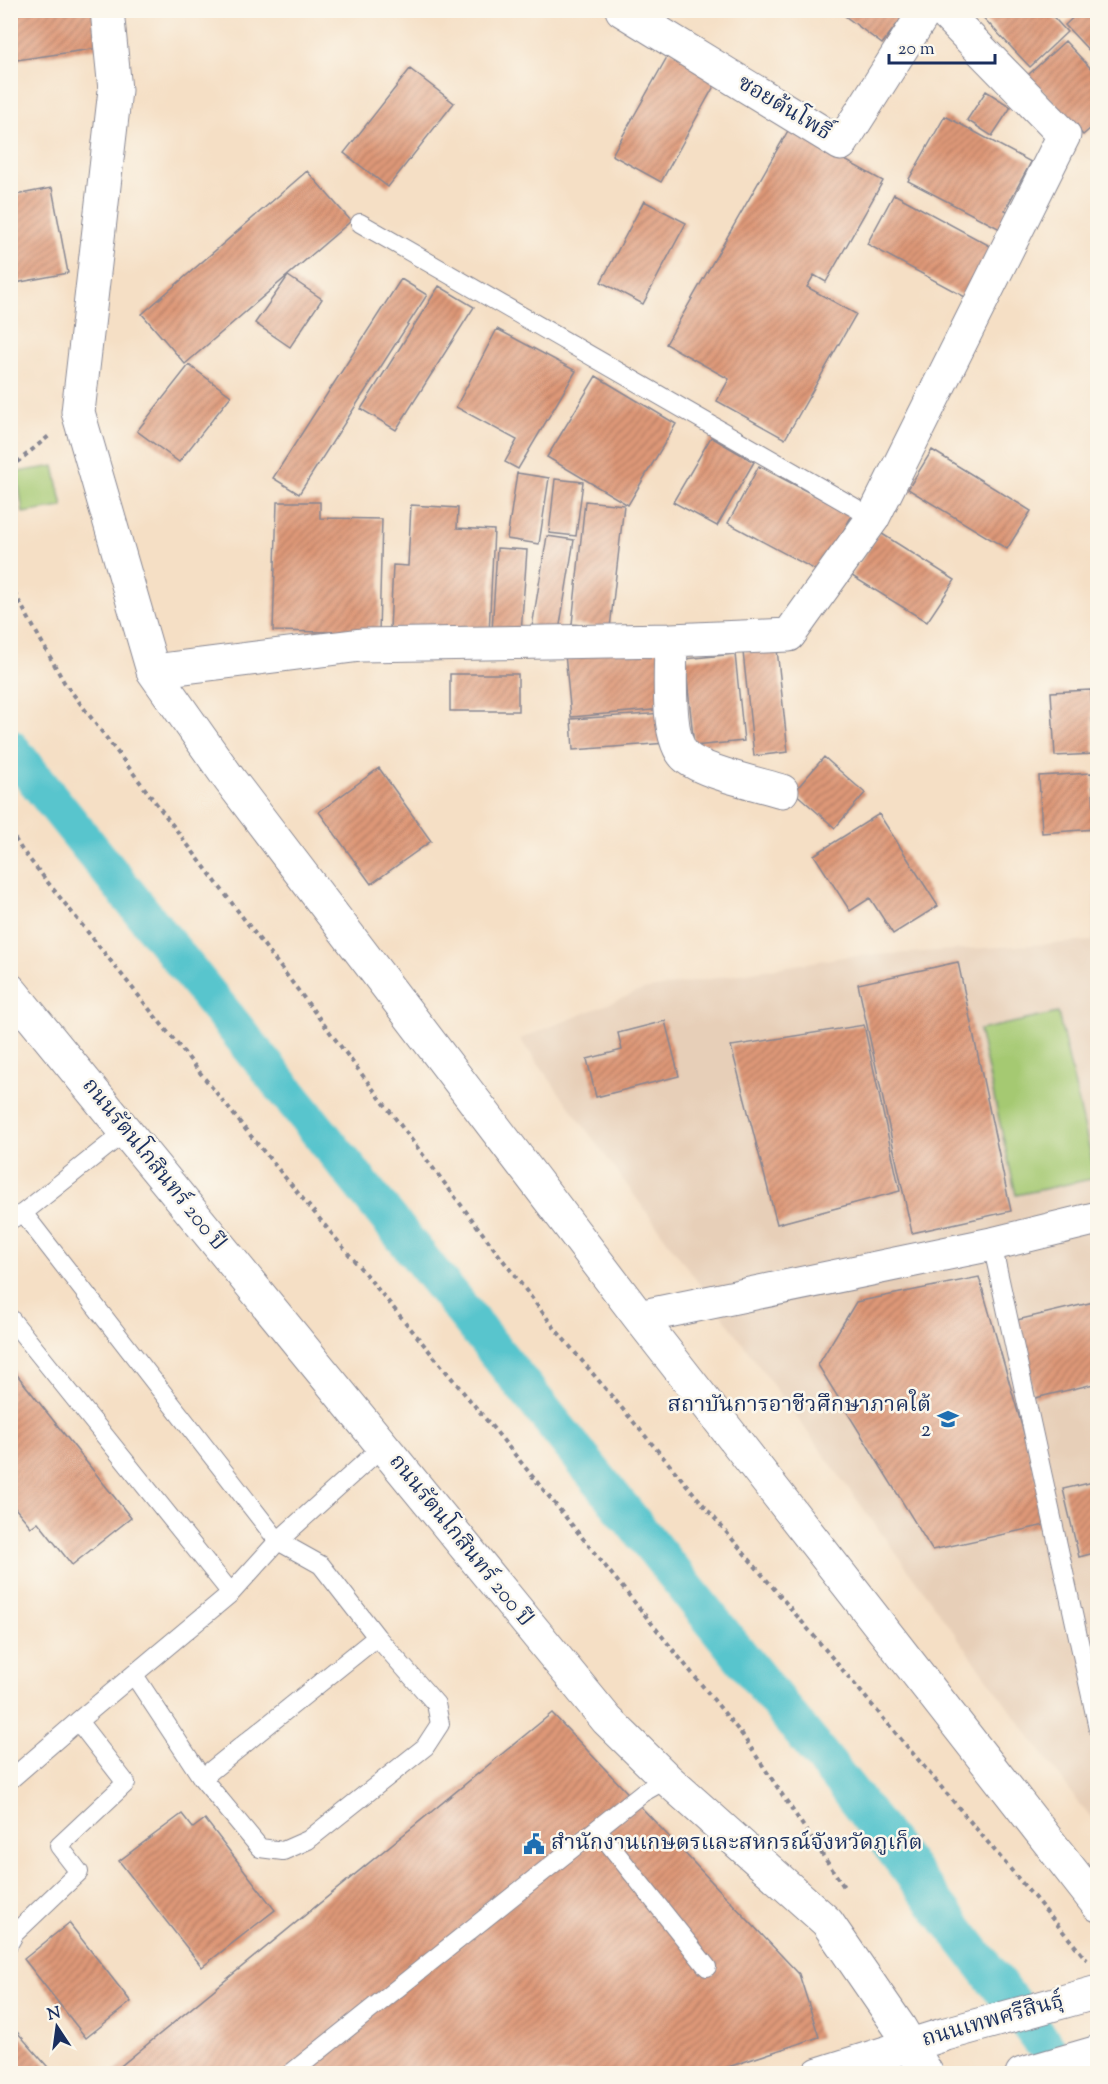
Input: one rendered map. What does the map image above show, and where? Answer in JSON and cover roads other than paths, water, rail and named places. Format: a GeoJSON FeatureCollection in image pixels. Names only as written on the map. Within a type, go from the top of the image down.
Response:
{"type":"FeatureCollection","features":[{"type":"Feature","properties":{"kind":"street"},"geometry":{"type":"LineString","coordinates":[[106,10],[115,90],[78,411],[153,671],[237,790],[639,1317],[1098,1905]]}},
{"type":"Feature","properties":{"kind":"street","name":"ซอยต้นโพธิ์"},"geometry":{"type":"LineString","coordinates":[[622,10],[841,144],[926,10]]}},
{"type":"Feature","properties":{"kind":"street"},"geometry":{"type":"LineString","coordinates":[[153,671],[361,645],[671,640],[789,635],[873,518],[1064,135],[942,10]]}},
{"type":"Feature","properties":{"kind":"street"},"geometry":{"type":"LineString","coordinates":[[671,640],[676,744],[686,758],[704,767],[782,791]]}},
{"type":"Feature","properties":{"kind":"street","name":"ถนนรัตนโกสินทร์ 200 ปี"},"geometry":{"type":"LineString","coordinates":[[10,990],[607,1720],[667,1779],[827,1922],[927,2073]]}},
{"type":"Feature","properties":{"kind":"street"},"geometry":{"type":"LineString","coordinates":[[639,1317],[992,1244],[1098,1218]]}},
{"type":"Feature","properties":{"kind":"street","name":"ถนนเทพศรีสินธุ์"},"geometry":{"type":"LineString","coordinates":[[819,2073],[945,2034],[1093,1977]]}},
{"type":"Feature","properties":{"kind":"street"},"geometry":{"type":"LineString","coordinates":[[1022,2073],[1098,2052]]}},
{"type":"Feature","properties":{"kind":"lane"},"geometry":{"type":"LineString","coordinates":[[360,223],[873,518]]}},
{"type":"Feature","properties":{"kind":"lane"},"geometry":{"type":"LineString","coordinates":[[126,1131],[17,1217],[278,1541],[321,1565],[377,1637],[436,1704],[440,1724],[424,1747],[308,1840],[283,1851],[260,1848],[202,1778],[134,1675]]}},
{"type":"Feature","properties":{"kind":"lane"},"geometry":{"type":"LineString","coordinates":[[992,1244],[1098,1728]]}},
{"type":"Feature","properties":{"kind":"lane"},"geometry":{"type":"LineString","coordinates":[[10,1318],[231,1593]]}},
{"type":"Feature","properties":{"kind":"lane"},"geometry":{"type":"LineString","coordinates":[[10,1780],[231,1593],[278,1541],[382,1447]]}},
{"type":"Feature","properties":{"kind":"lane"},"geometry":{"type":"LineString","coordinates":[[202,1778],[377,1637]]}},
{"type":"Feature","properties":{"kind":"lane"},"geometry":{"type":"LineString","coordinates":[[10,1942],[15,1934],[79,1872],[59,1846],[126,1783],[78,1721]]}},
{"type":"Feature","properties":{"kind":"lane"},"geometry":{"type":"LineString","coordinates":[[290,2073],[642,1793],[667,1779]]}},
{"type":"Feature","properties":{"kind":"lane"},"geometry":{"type":"LineString","coordinates":[[597,1829],[707,1967]]}},
{"type":"Feature","properties":{"kind":"waterway"},"geometry":{"type":"LineString","coordinates":[[10,748],[850,1792],[1067,2074]]}},
{"type":"Feature","properties":{"kind":"place","name":"สถาบันการอาชีวศึกษาภาคใต้ 2"},"geometry":{"type":"Point","coordinates":[948,1419]}},
{"type":"Feature","properties":{"kind":"place","name":"สำนักงานเกษตรและสหกรณ์จังหวัดภูเก็ต"},"geometry":{"type":"Point","coordinates":[534,1844]}}]}
